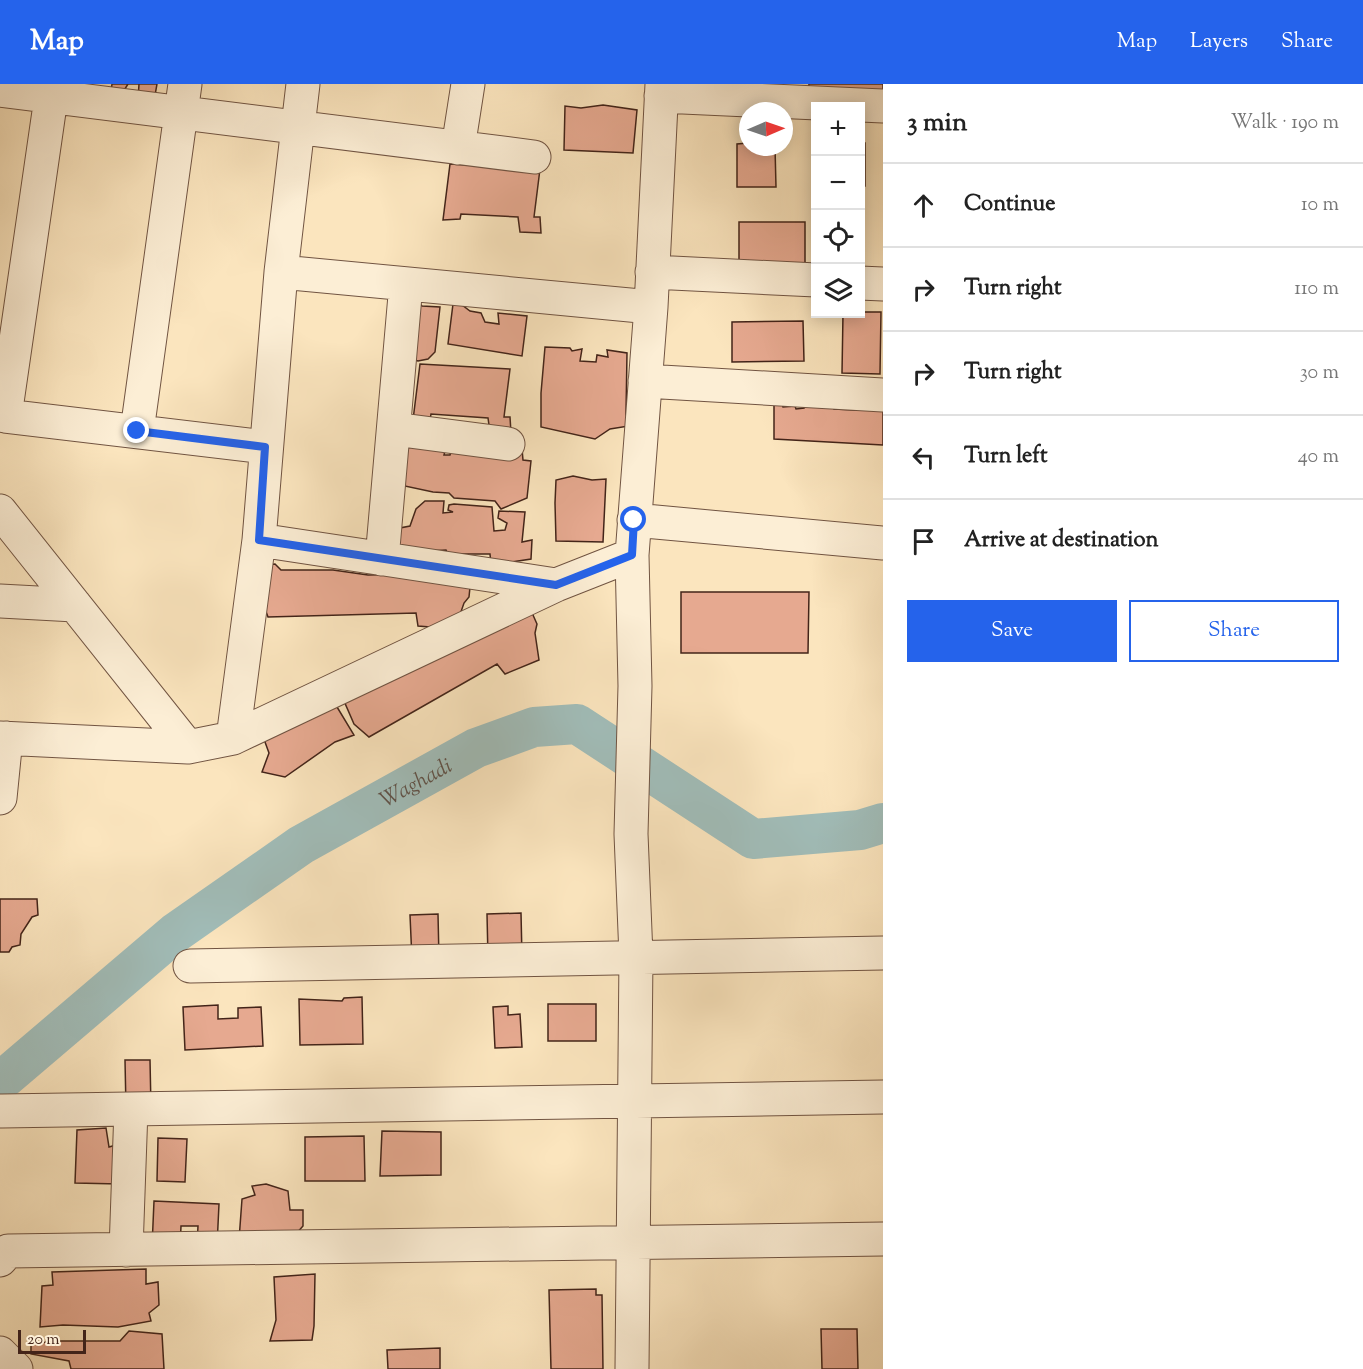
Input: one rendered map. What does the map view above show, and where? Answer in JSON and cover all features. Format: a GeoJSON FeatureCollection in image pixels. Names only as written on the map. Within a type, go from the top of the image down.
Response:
{"type":"FeatureCollection","features":[{"type":"Feature","properties":{"kind":"street"},"geometry":{"type":"LineString","coordinates":[[233,738],[259,540],[281,272],[303,84]]}},
{"type":"Feature","properties":{"kind":"street"},"geometry":{"type":"LineString","coordinates":[[458,148],[468,84]]}},
{"type":"Feature","properties":{"kind":"street"},"geometry":{"type":"LineString","coordinates":[[0,90],[183,99],[297,128],[534,157]]}},
{"type":"Feature","properties":{"kind":"street"},"geometry":{"type":"LineString","coordinates":[[632,1369],[636,956],[631,834],[636,686],[632,555],[651,307],[661,90],[883,106]]}},
{"type":"Feature","properties":{"kind":"street"},"geometry":{"type":"LineString","coordinates":[[52,91],[2,416],[265,447]]}},
{"type":"Feature","properties":{"kind":"street"},"geometry":{"type":"LineString","coordinates":[[137,431],[183,99]]}},
{"type":"Feature","properties":{"kind":"street"},"geometry":{"type":"LineString","coordinates":[[281,272],[651,307]]}},
{"type":"Feature","properties":{"kind":"street"},"geometry":{"type":"LineString","coordinates":[[652,272],[811,280]]}},
{"type":"Feature","properties":{"kind":"street"},"geometry":{"type":"LineString","coordinates":[[865,283],[883,284]]}},
{"type":"Feature","properties":{"kind":"street"},"geometry":{"type":"LineString","coordinates":[[382,559],[406,284]]}},
{"type":"Feature","properties":{"kind":"street"},"geometry":{"type":"LineString","coordinates":[[645,381],[883,395]]}},
{"type":"Feature","properties":{"kind":"street"},"geometry":{"type":"LineString","coordinates":[[394,429],[508,444]]}},
{"type":"Feature","properties":{"kind":"street"},"geometry":{"type":"LineString","coordinates":[[0,511],[188,747]]}},
{"type":"Feature","properties":{"kind":"street"},"geometry":{"type":"LineString","coordinates":[[634,520],[883,543]]}},
{"type":"Feature","properties":{"kind":"street"},"geometry":{"type":"LineString","coordinates":[[259,540],[556,585]]}},
{"type":"Feature","properties":{"kind":"street"},"geometry":{"type":"LineString","coordinates":[[0,798],[3,738],[188,747],[233,738],[556,585],[632,555]]}},
{"type":"Feature","properties":{"kind":"street"},"geometry":{"type":"LineString","coordinates":[[0,601],[75,605]]}},
{"type":"Feature","properties":{"kind":"street"},"geometry":{"type":"LineString","coordinates":[[190,966],[883,953]]}},
{"type":"Feature","properties":{"kind":"street"},"geometry":{"type":"LineString","coordinates":[[2,1111],[883,1097]]}},
{"type":"Feature","properties":{"kind":"street"},"geometry":{"type":"LineString","coordinates":[[126,1250],[131,1109]]}},
{"type":"Feature","properties":{"kind":"street"},"geometry":{"type":"LineString","coordinates":[[0,1260],[8,1251],[883,1239]]}},
{"type":"Feature","properties":{"kind":"street"},"geometry":{"type":"LineString","coordinates":[[0,1353],[16,1369]]}},
{"type":"Feature","properties":{"kind":"building"},"geometry":{"type":"Polygon","coordinates":[[[112,84],[128,84],[123,92],[111,92],[112,84]]]}},
{"type":"Feature","properties":{"kind":"building"},"geometry":{"type":"Polygon","coordinates":[[[139,84],[157,84],[154,101],[138,100],[139,84]]]}},
{"type":"Feature","properties":{"kind":"building"},"geometry":{"type":"Polygon","coordinates":[[[809,84],[883,84],[883,96],[808,93],[809,84]]]}},
{"type":"Feature","properties":{"kind":"building"},"geometry":{"type":"Polygon","coordinates":[[[603,105],[637,110],[633,153],[564,150],[565,106],[581,108],[603,105]]]}},
{"type":"Feature","properties":{"kind":"building"},"geometry":{"type":"Polygon","coordinates":[[[737,144],[739,144],[739,156],[775,156],[776,187],[737,187],[737,144]]]}},
{"type":"Feature","properties":{"kind":"building"},"geometry":{"type":"Polygon","coordinates":[[[450,164],[540,169],[534,217],[540,217],[541,233],[520,232],[518,217],[461,214],[460,219],[443,220],[450,164]]]}},
{"type":"Feature","properties":{"kind":"building"},"geometry":{"type":"Polygon","coordinates":[[[739,222],[805,222],[805,265],[739,265],[739,222]]]}},
{"type":"Feature","properties":{"kind":"building"},"geometry":{"type":"Polygon","coordinates":[[[418,302],[422,306],[440,307],[435,352],[428,359],[418,361],[405,357],[418,302]]]}},
{"type":"Feature","properties":{"kind":"building"},"geometry":{"type":"Polygon","coordinates":[[[453,304],[462,305],[470,311],[481,313],[485,322],[499,324],[498,313],[527,316],[522,356],[448,344],[453,304]]]}},
{"type":"Feature","properties":{"kind":"building"},"geometry":{"type":"Polygon","coordinates":[[[865,312],[881,312],[880,374],[842,373],[843,318],[865,318],[865,312]]]}},
{"type":"Feature","properties":{"kind":"building"},"geometry":{"type":"Polygon","coordinates":[[[803,321],[804,361],[732,362],[732,322],[803,321]]]}},
{"type":"Feature","properties":{"kind":"building"},"geometry":{"type":"Polygon","coordinates":[[[545,347],[570,348],[572,351],[582,349],[580,361],[596,362],[597,355],[608,357],[607,350],[627,353],[626,414],[629,426],[610,429],[595,439],[541,427],[545,347]]]}},
{"type":"Feature","properties":{"kind":"building"},"geometry":{"type":"Polygon","coordinates":[[[420,364],[510,369],[504,417],[510,417],[511,433],[490,432],[488,418],[431,414],[430,420],[413,420],[420,364]]]}},
{"type":"Feature","properties":{"kind":"building"},"geometry":{"type":"Polygon","coordinates":[[[774,403],[782,403],[783,407],[795,406],[796,409],[804,408],[804,405],[834,406],[834,409],[855,410],[855,407],[883,409],[883,445],[774,439],[774,403]]]}},
{"type":"Feature","properties":{"kind":"building"},"geometry":{"type":"Polygon","coordinates":[[[447,443],[444,455],[450,455],[452,447],[522,449],[523,460],[531,461],[527,498],[501,509],[495,501],[454,498],[449,493],[400,485],[404,446],[447,443]]]}},
{"type":"Feature","properties":{"kind":"building"},"geometry":{"type":"Polygon","coordinates":[[[573,476],[592,480],[606,479],[603,542],[556,541],[556,480],[573,476]]]}},
{"type":"Feature","properties":{"kind":"building"},"geometry":{"type":"Polygon","coordinates":[[[425,501],[444,501],[443,513],[453,512],[448,510],[449,505],[454,504],[492,507],[494,531],[505,530],[507,523],[498,518],[499,511],[525,512],[522,542],[532,540],[531,559],[491,565],[490,554],[448,554],[446,550],[397,553],[400,528],[410,526],[416,509],[425,501]]]}},
{"type":"Feature","properties":{"kind":"building"},"geometry":{"type":"Polygon","coordinates":[[[275,564],[281,570],[333,570],[368,575],[454,573],[471,577],[469,597],[464,603],[455,629],[418,626],[416,613],[268,617],[261,598],[264,565],[275,564]]]}},
{"type":"Feature","properties":{"kind":"building"},"geometry":{"type":"Polygon","coordinates":[[[681,592],[809,592],[808,653],[681,653],[681,592]]]}},
{"type":"Feature","properties":{"kind":"building"},"geometry":{"type":"Polygon","coordinates":[[[529,606],[537,624],[535,633],[539,660],[505,674],[497,664],[369,737],[354,724],[341,694],[529,606]]]}},
{"type":"Feature","properties":{"kind":"building"},"geometry":{"type":"Polygon","coordinates":[[[331,697],[354,735],[335,742],[285,777],[262,772],[269,753],[261,731],[331,697]]]}},
{"type":"Feature","properties":{"kind":"building"},"geometry":{"type":"Polygon","coordinates":[[[0,899],[37,899],[38,915],[32,917],[21,934],[20,945],[12,947],[9,952],[0,952],[0,899]]]}},
{"type":"Feature","properties":{"kind":"building"},"geometry":{"type":"Polygon","coordinates":[[[521,913],[522,957],[488,958],[487,914],[521,913]]]}},
{"type":"Feature","properties":{"kind":"building"},"geometry":{"type":"Polygon","coordinates":[[[438,914],[439,959],[412,960],[410,915],[438,914]]]}},
{"type":"Feature","properties":{"kind":"building"},"geometry":{"type":"Polygon","coordinates":[[[362,997],[363,1044],[300,1045],[299,999],[342,1001],[344,998],[362,997]]]}},
{"type":"Feature","properties":{"kind":"building"},"geometry":{"type":"Polygon","coordinates":[[[548,1004],[596,1004],[596,1041],[548,1041],[548,1004]]]}},
{"type":"Feature","properties":{"kind":"building"},"geometry":{"type":"Polygon","coordinates":[[[218,1005],[218,1019],[238,1018],[238,1008],[261,1007],[263,1046],[185,1050],[183,1007],[218,1005]]]}},
{"type":"Feature","properties":{"kind":"building"},"geometry":{"type":"Polygon","coordinates":[[[508,1006],[508,1015],[520,1014],[522,1047],[495,1048],[493,1007],[508,1006]]]}},
{"type":"Feature","properties":{"kind":"building"},"geometry":{"type":"Polygon","coordinates":[[[125,1060],[150,1060],[151,1108],[126,1109],[125,1060]]]}},
{"type":"Feature","properties":{"kind":"building"},"geometry":{"type":"Polygon","coordinates":[[[106,1128],[109,1147],[123,1143],[119,1184],[75,1183],[77,1130],[106,1128]]]}},
{"type":"Feature","properties":{"kind":"building"},"geometry":{"type":"Polygon","coordinates":[[[382,1131],[441,1132],[441,1175],[380,1176],[382,1131]]]}},
{"type":"Feature","properties":{"kind":"building"},"geometry":{"type":"Polygon","coordinates":[[[364,1136],[365,1181],[305,1181],[305,1137],[364,1136]]]}},
{"type":"Feature","properties":{"kind":"building"},"geometry":{"type":"Polygon","coordinates":[[[158,1138],[187,1139],[185,1182],[157,1181],[158,1138]]]}},
{"type":"Feature","properties":{"kind":"building"},"geometry":{"type":"Polygon","coordinates":[[[266,1184],[288,1191],[290,1210],[303,1210],[303,1226],[295,1235],[239,1240],[242,1199],[255,1195],[252,1186],[266,1184]]]}},
{"type":"Feature","properties":{"kind":"building"},"geometry":{"type":"Polygon","coordinates":[[[154,1201],[219,1204],[217,1246],[197,1245],[198,1226],[181,1226],[180,1249],[152,1247],[154,1201]]]}},
{"type":"Feature","properties":{"kind":"building"},"geometry":{"type":"Polygon","coordinates":[[[146,1269],[146,1284],[158,1282],[159,1305],[149,1313],[151,1321],[118,1327],[63,1325],[40,1327],[42,1286],[53,1285],[52,1272],[146,1269]]]}},
{"type":"Feature","properties":{"kind":"building"},"geometry":{"type":"Polygon","coordinates":[[[315,1274],[312,1340],[270,1341],[276,1320],[274,1277],[315,1274]]]}},
{"type":"Feature","properties":{"kind":"building"},"geometry":{"type":"Polygon","coordinates":[[[596,1289],[596,1295],[602,1295],[603,1369],[551,1369],[549,1290],[596,1289]]]}},
{"type":"Feature","properties":{"kind":"building"},"geometry":{"type":"Polygon","coordinates":[[[821,1329],[857,1329],[858,1369],[822,1369],[821,1329]]]}},
{"type":"Feature","properties":{"kind":"building"},"geometry":{"type":"Polygon","coordinates":[[[129,1331],[162,1334],[164,1369],[71,1369],[69,1361],[31,1354],[31,1344],[56,1341],[120,1341],[129,1331]]]}},
{"type":"Feature","properties":{"kind":"building"},"geometry":{"type":"Polygon","coordinates":[[[440,1348],[440,1369],[388,1369],[387,1350],[440,1348]]]}},
{"type":"Feature","properties":{"kind":"waterway","name":"Waghadi"},"geometry":{"type":"LineString","coordinates":[[0,1082],[175,933],[301,845],[476,748],[534,727],[577,724],[753,839],[860,830],[883,823]]}},
{"type":"Feature","properties":{"kind":"route"},"geometry":{"type":"LineString","coordinates":[[137,431],[265,447],[259,540],[556,585],[632,555],[634,520]]}}]}
